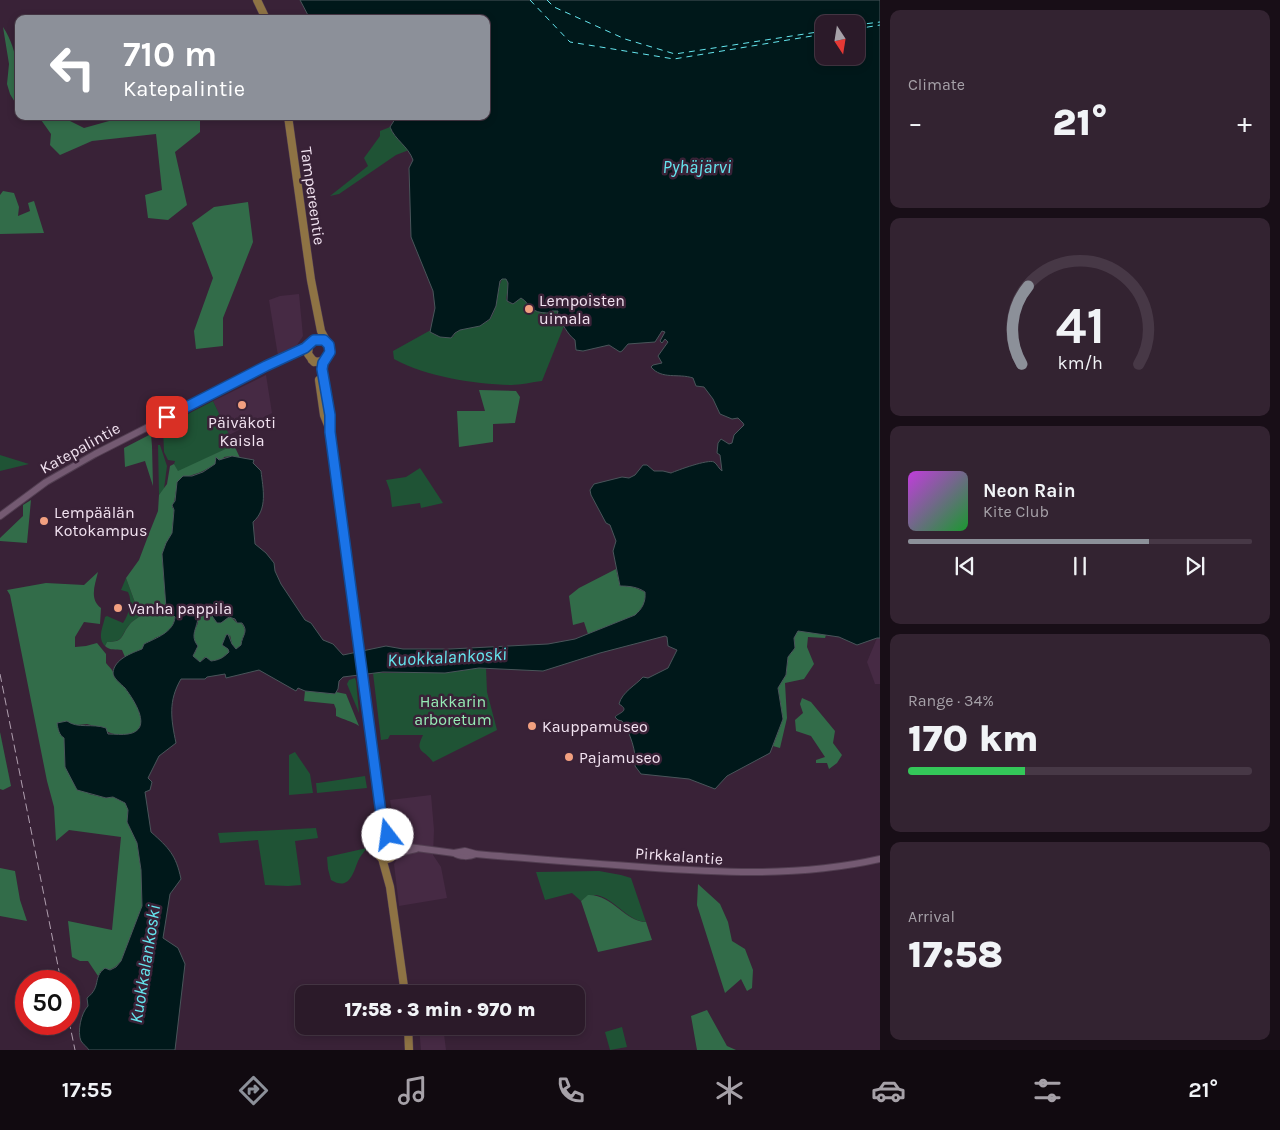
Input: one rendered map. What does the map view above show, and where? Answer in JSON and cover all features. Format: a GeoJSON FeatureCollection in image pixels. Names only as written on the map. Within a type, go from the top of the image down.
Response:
{"type":"FeatureCollection","features":[{"type":"Feature","properties":{"kind":"main road"},"geometry":{"type":"LineString","coordinates":[[257,0],[264,15]]}},
{"type":"Feature","properties":{"kind":"main road","name":"Tampereentie"},"geometry":{"type":"LineString","coordinates":[[289,120],[311,280],[319,323],[327,342]]}},
{"type":"Feature","properties":{"kind":"main road","name":"Tampereentie"},"geometry":{"type":"LineString","coordinates":[[311,280],[310,302],[316,332],[312,342]]}},
{"type":"Feature","properties":{"kind":"main road"},"geometry":{"type":"LineString","coordinates":[[310,357],[317,362],[329,356],[330,352],[327,342],[320,339],[312,342],[310,357],[317,370],[324,415],[330,432]]}},
{"type":"Feature","properties":{"kind":"main road"},"geometry":{"type":"LineString","coordinates":[[324,360],[322,369],[330,415],[330,432],[382,821],[382,841]]}},
{"type":"Feature","properties":{"kind":"main road"},"geometry":{"type":"LineString","coordinates":[[382,821],[392,843],[389,857],[390,887],[404,985]]}},
{"type":"Feature","properties":{"kind":"main road"},"geometry":{"type":"LineString","coordinates":[[389,857],[376,851],[377,845],[382,841],[392,843]]}},
{"type":"Feature","properties":{"kind":"main road"},"geometry":{"type":"LineString","coordinates":[[408,1035],[409,1050]]}},
{"type":"Feature","properties":{"kind":"street","name":"Katepalintie"},"geometry":{"type":"LineString","coordinates":[[0,516],[46,482],[95,454],[312,342]]}},
{"type":"Feature","properties":{"kind":"street","name":"Katepalintie"},"geometry":{"type":"LineString","coordinates":[[285,357],[310,357]]}},
{"type":"Feature","properties":{"kind":"street","name":"Pirkkalantie"},"geometry":{"type":"LineString","coordinates":[[392,843],[417,849],[454,853],[465,851],[476,854],[708,872],[749,873],[828,869],[880,859]]}},
{"type":"Feature","properties":{"kind":"street","name":"Pirkkalantie"},"geometry":{"type":"LineString","coordinates":[[389,857],[417,849]]}},
{"type":"Feature","properties":{"kind":"shaded area"},"geometry":{"type":"Polygon","coordinates":[[[299,294],[303,336],[297,345],[278,356],[269,300],[280,296],[299,294]]]}},
{"type":"Feature","properties":{"kind":"shaded area","name":"Päiväkoti Kaisla"},"geometry":{"type":"Polygon","coordinates":[[[266,375],[272,413],[229,435],[213,401],[266,375]]]}},
{"type":"Feature","properties":{"kind":"shaded area"},"geometry":{"type":"Polygon","coordinates":[[[877,638],[880,638],[880,684],[875,684],[867,662],[877,638]]]}},
{"type":"Feature","properties":{"kind":"shaded area"},"geometry":{"type":"Polygon","coordinates":[[[431,795],[434,830],[433,855],[441,867],[447,898],[399,906],[394,864],[399,856],[390,800],[431,795]]]}},
{"type":"Feature","properties":{"kind":"shaded area"},"geometry":{"type":"Polygon","coordinates":[[[420,1035],[444,1035],[446,1050],[421,1050],[420,1035]]]}},
{"type":"Feature","properties":{"kind":"green space"},"geometry":{"type":"Polygon","coordinates":[[[3,27],[15,56],[15,102],[7,84],[9,64],[3,27]]]}},
{"type":"Feature","properties":{"kind":"green space"},"geometry":{"type":"Polygon","coordinates":[[[41,120],[68,120],[84,128],[113,120],[200,120],[200,132],[175,152],[187,205],[168,220],[148,218],[145,195],[162,190],[156,134],[92,141],[60,155],[50,145],[51,134],[41,120]]]}},
{"type":"Feature","properties":{"kind":"green space"},"geometry":{"type":"Polygon","coordinates":[[[390,127],[393,133],[409,150],[396,155],[339,194],[330,196],[368,166],[364,158],[380,136],[380,131],[390,127]]]}},
{"type":"Feature","properties":{"kind":"green space"},"geometry":{"type":"Polygon","coordinates":[[[3,191],[14,193],[19,207],[18,216],[30,211],[28,203],[34,201],[44,233],[0,234],[0,195],[3,191]]]}},
{"type":"Feature","properties":{"kind":"green space"},"geometry":{"type":"Polygon","coordinates":[[[248,202],[253,242],[223,318],[223,346],[196,349],[194,331],[213,278],[192,223],[214,207],[248,202]]]}},
{"type":"Feature","properties":{"kind":"green space"},"geometry":{"type":"Polygon","coordinates":[[[502,279],[507,279],[506,299],[509,303],[513,304],[521,298],[532,309],[537,311],[551,313],[552,311],[558,311],[557,315],[564,326],[542,381],[511,385],[466,381],[421,371],[394,359],[393,351],[429,331],[435,335],[453,337],[460,330],[487,322],[494,313],[502,279]]]}},
{"type":"Feature","properties":{"kind":"green space"},"geometry":{"type":"Polygon","coordinates":[[[479,390],[516,391],[520,397],[515,423],[493,424],[493,442],[459,447],[457,411],[485,411],[479,390]]]}},
{"type":"Feature","properties":{"kind":"green space"},"geometry":{"type":"Polygon","coordinates":[[[213,401],[234,445],[178,472],[174,464],[175,461],[168,460],[164,452],[163,427],[213,401]]]}},
{"type":"Feature","properties":{"kind":"green space"},"geometry":{"type":"Polygon","coordinates":[[[151,434],[153,486],[145,461],[125,467],[124,448],[151,434]]]}},
{"type":"Feature","properties":{"kind":"green space"},"geometry":{"type":"Polygon","coordinates":[[[158,445],[160,445],[167,466],[164,489],[159,495],[158,445]]]}},
{"type":"Feature","properties":{"kind":"green space"},"geometry":{"type":"Polygon","coordinates":[[[234,445],[240,458],[232,456],[224,457],[223,460],[215,459],[215,464],[198,473],[181,478],[177,485],[172,507],[174,510],[172,533],[162,554],[166,608],[175,617],[173,625],[165,634],[155,638],[142,649],[125,657],[122,650],[107,648],[105,646],[107,642],[117,641],[122,638],[131,623],[140,616],[126,578],[139,560],[158,511],[159,495],[167,484],[170,466],[174,464],[178,471],[234,445]]]}},
{"type":"Feature","properties":{"kind":"green space"},"geometry":{"type":"Polygon","coordinates":[[[0,455],[29,464],[0,471],[0,455]]]}},
{"type":"Feature","properties":{"kind":"green space"},"geometry":{"type":"Polygon","coordinates":[[[420,468],[443,503],[421,508],[420,503],[392,507],[390,491],[386,480],[406,477],[420,468]]]}},
{"type":"Feature","properties":{"kind":"green space"},"geometry":{"type":"Polygon","coordinates":[[[31,500],[27,543],[0,541],[0,538],[23,516],[23,505],[31,500]]]}},
{"type":"Feature","properties":{"kind":"green space"},"geometry":{"type":"Polygon","coordinates":[[[616,569],[620,586],[631,586],[645,592],[643,605],[635,615],[588,634],[584,622],[573,625],[569,596],[579,588],[616,569]]]}},
{"type":"Feature","properties":{"kind":"green space"},"geometry":{"type":"Polygon","coordinates":[[[98,572],[94,596],[101,608],[100,624],[84,622],[75,637],[75,647],[97,643],[106,654],[106,663],[137,706],[140,713],[140,726],[136,731],[129,734],[117,735],[92,725],[72,724],[64,738],[64,750],[89,794],[106,798],[113,797],[125,803],[128,810],[127,822],[137,843],[141,870],[142,906],[121,961],[108,970],[101,971],[98,976],[88,961],[80,961],[72,957],[68,921],[112,930],[121,837],[69,830],[56,841],[54,807],[47,781],[10,595],[7,590],[46,583],[84,585],[98,572]]]}},
{"type":"Feature","properties":{"kind":"green space"},"geometry":{"type":"Polygon","coordinates":[[[126,578],[140,616],[131,623],[120,639],[107,642],[105,646],[101,636],[105,617],[107,616],[123,623],[129,612],[128,592],[121,590],[126,578]]]}},
{"type":"Feature","properties":{"kind":"green space"},"geometry":{"type":"Polygon","coordinates":[[[207,611],[214,617],[215,621],[224,621],[225,618],[232,618],[237,623],[241,623],[245,631],[241,645],[236,649],[232,644],[230,635],[224,647],[227,647],[229,652],[220,660],[211,661],[205,657],[200,662],[193,656],[196,651],[193,634],[198,623],[198,615],[207,611]]]}},
{"type":"Feature","properties":{"kind":"green space"},"geometry":{"type":"Polygon","coordinates":[[[798,630],[826,635],[825,638],[808,637],[807,647],[814,664],[804,679],[785,683],[787,718],[780,748],[773,746],[783,719],[778,688],[786,675],[788,657],[795,648],[794,638],[798,630]]]}},
{"type":"Feature","properties":{"kind":"green space","name":"Hakkarin arboretum"},"geometry":{"type":"Polygon","coordinates":[[[486,668],[487,692],[497,730],[433,762],[420,748],[419,745],[423,735],[390,735],[388,739],[381,740],[373,673],[445,673],[486,668]]]}},
{"type":"Feature","properties":{"kind":"green space"},"geometry":{"type":"Polygon","coordinates":[[[355,678],[359,713],[347,684],[349,680],[355,678]]]}},
{"type":"Feature","properties":{"kind":"green space"},"geometry":{"type":"Polygon","coordinates":[[[305,691],[346,694],[359,726],[336,716],[334,704],[304,701],[305,691]]]}},
{"type":"Feature","properties":{"kind":"green space"},"geometry":{"type":"Polygon","coordinates":[[[802,698],[811,702],[835,731],[833,743],[842,755],[837,763],[829,769],[827,763],[816,763],[816,760],[825,757],[811,736],[796,731],[795,720],[803,713],[800,704],[802,698]]]}},
{"type":"Feature","properties":{"kind":"green space"},"geometry":{"type":"Polygon","coordinates":[[[0,732],[11,786],[3,790],[0,789],[0,732]]]}},
{"type":"Feature","properties":{"kind":"green space"},"geometry":{"type":"Polygon","coordinates":[[[295,752],[310,774],[313,793],[289,795],[289,755],[295,752]]]}},
{"type":"Feature","properties":{"kind":"green space"},"geometry":{"type":"Polygon","coordinates":[[[365,776],[367,788],[317,793],[316,783],[365,776]]]}},
{"type":"Feature","properties":{"kind":"green space"},"geometry":{"type":"Polygon","coordinates":[[[316,828],[318,838],[295,841],[301,885],[288,886],[265,885],[258,840],[220,843],[218,833],[316,828]]]}},
{"type":"Feature","properties":{"kind":"green space"},"geometry":{"type":"Polygon","coordinates":[[[367,848],[359,859],[349,880],[342,884],[331,880],[327,857],[367,848]]]}},
{"type":"Feature","properties":{"kind":"green space"},"geometry":{"type":"Polygon","coordinates":[[[0,868],[15,871],[20,900],[27,921],[0,916],[0,868]]]}},
{"type":"Feature","properties":{"kind":"green space"},"geometry":{"type":"Polygon","coordinates":[[[599,871],[631,878],[646,922],[629,916],[606,898],[598,895],[589,896],[581,901],[572,893],[545,900],[536,872],[599,871]]]}},
{"type":"Feature","properties":{"kind":"green space"},"geometry":{"type":"Polygon","coordinates":[[[698,884],[720,904],[728,922],[732,941],[745,949],[753,970],[752,988],[747,991],[741,979],[725,993],[697,905],[698,884]]]}},
{"type":"Feature","properties":{"kind":"green space"},"geometry":{"type":"Polygon","coordinates":[[[588,895],[604,899],[631,918],[646,922],[652,940],[598,952],[581,901],[588,895]]]}},
{"type":"Feature","properties":{"kind":"green space"},"geometry":{"type":"Polygon","coordinates":[[[707,1010],[727,1046],[736,1050],[697,1050],[691,1016],[707,1010]]]}},
{"type":"Feature","properties":{"kind":"green space"},"geometry":{"type":"Polygon","coordinates":[[[622,1027],[627,1047],[610,1050],[605,1032],[622,1027]]]}},
{"type":"Feature","properties":{"kind":"water","name":"Pyhäjärvi"},"geometry":{"type":"Polygon","coordinates":[[[300,0],[880,0],[880,638],[857,645],[839,637],[798,631],[794,638],[795,648],[788,657],[786,675],[778,688],[783,719],[770,753],[727,776],[715,789],[689,779],[641,774],[635,766],[634,749],[628,731],[622,721],[615,717],[623,712],[624,708],[619,704],[623,696],[630,689],[643,677],[648,678],[668,668],[677,650],[668,646],[667,637],[665,636],[600,653],[543,671],[479,668],[445,673],[383,672],[343,677],[339,681],[335,694],[305,691],[298,688],[296,691],[259,670],[226,678],[225,674],[205,679],[181,679],[172,703],[176,743],[159,756],[148,778],[152,782],[150,790],[145,792],[151,832],[171,852],[181,879],[170,894],[163,938],[178,948],[185,964],[175,1050],[89,1050],[81,1041],[80,1035],[82,1018],[88,1006],[87,998],[92,994],[101,972],[105,968],[110,970],[116,967],[121,961],[142,906],[141,870],[137,843],[127,822],[128,810],[125,803],[113,797],[106,798],[77,790],[65,767],[64,738],[58,730],[57,723],[67,721],[76,725],[106,728],[108,734],[128,734],[140,727],[140,714],[137,707],[129,693],[113,673],[120,660],[142,649],[144,644],[164,634],[174,622],[175,617],[166,608],[162,554],[172,533],[174,510],[172,505],[175,501],[177,482],[183,476],[192,476],[203,472],[215,464],[216,457],[219,460],[232,456],[254,460],[253,463],[261,471],[263,492],[261,511],[253,522],[255,544],[274,563],[275,571],[281,584],[305,620],[311,623],[323,640],[333,644],[343,655],[386,646],[403,649],[450,649],[548,644],[575,639],[635,615],[642,608],[644,602],[645,592],[633,587],[620,586],[613,551],[616,541],[610,525],[606,523],[591,495],[590,490],[594,484],[622,477],[629,478],[635,475],[643,465],[647,465],[654,471],[671,473],[711,461],[722,471],[720,455],[717,453],[718,443],[721,439],[729,444],[732,443],[734,435],[744,425],[738,418],[732,419],[720,414],[713,399],[704,387],[696,386],[693,378],[660,374],[651,367],[662,363],[658,356],[668,342],[665,339],[662,343],[660,341],[665,332],[662,331],[655,342],[628,344],[620,352],[609,345],[583,351],[576,350],[575,340],[567,332],[557,315],[558,311],[552,311],[551,313],[538,312],[521,298],[513,304],[507,301],[508,283],[506,279],[500,281],[496,306],[490,319],[480,326],[460,330],[451,338],[440,337],[430,332],[435,308],[433,291],[411,237],[409,168],[413,160],[390,127],[394,120],[490,120],[490,15],[308,15],[300,0]],[[207,611],[198,616],[194,638],[198,646],[193,656],[200,662],[206,657],[211,661],[219,659],[229,652],[222,645],[228,634],[236,649],[241,645],[245,631],[242,623],[237,623],[235,619],[229,617],[221,623],[217,623],[207,611]]]}},
{"type":"Feature","properties":{"kind":"ferry route"},"geometry":{"type":"LineString","coordinates":[[530,0],[570,42],[674,59],[815,36]]}},
{"type":"Feature","properties":{"kind":"ferry route"},"geometry":{"type":"LineString","coordinates":[[547,0],[554,7],[625,39],[675,54],[815,32]]}},
{"type":"Feature","properties":{"kind":"ferry route"},"geometry":{"type":"LineString","coordinates":[[865,24],[880,22]]}},
{"type":"Feature","properties":{"kind":"ferry route"},"geometry":{"type":"LineString","coordinates":[[865,28],[880,25]]}},
{"type":"Feature","properties":{"kind":"railway"},"geometry":{"type":"LineString","coordinates":[[0,674],[59,970]]}},
{"type":"Feature","properties":{"kind":"railway"},"geometry":{"type":"LineString","coordinates":[[72,1035],[75,1050]]}},
{"type":"Feature","properties":{"kind":"place","name":"Lempoisten uimala"},"geometry":{"type":"Point","coordinates":[529,309]}},
{"type":"Feature","properties":{"kind":"place","name":"Päiväkoti Kaisla"},"geometry":{"type":"Point","coordinates":[242,405]}},
{"type":"Feature","properties":{"kind":"place","name":"Lempäälän Kotokampus"},"geometry":{"type":"Point","coordinates":[44,521]}},
{"type":"Feature","properties":{"kind":"place","name":"Vanha pappila"},"geometry":{"type":"Point","coordinates":[118,608]}},
{"type":"Feature","properties":{"kind":"place","name":"Kauppamuseo"},"geometry":{"type":"Point","coordinates":[532,726]}},
{"type":"Feature","properties":{"kind":"place","name":"Pajamuseo"},"geometry":{"type":"Point","coordinates":[569,757]}},
{"type":"Feature","properties":{"kind":"route"},"geometry":{"type":"LineString","coordinates":[[167,417],[305,348],[314,340],[324,340],[329,345],[329,356],[324,360],[322,369],[331,419],[330,432],[382,821],[388,835]]}},
{"type":"Feature","properties":{"kind":"water label","name":"Kuokkalankoski"},"geometry":{"type":"Point","coordinates":[447,657]}},
{"type":"Feature","properties":{"kind":"water label","name":"Kuokkalankoski"},"geometry":{"type":"Point","coordinates":[145,964]}}]}
